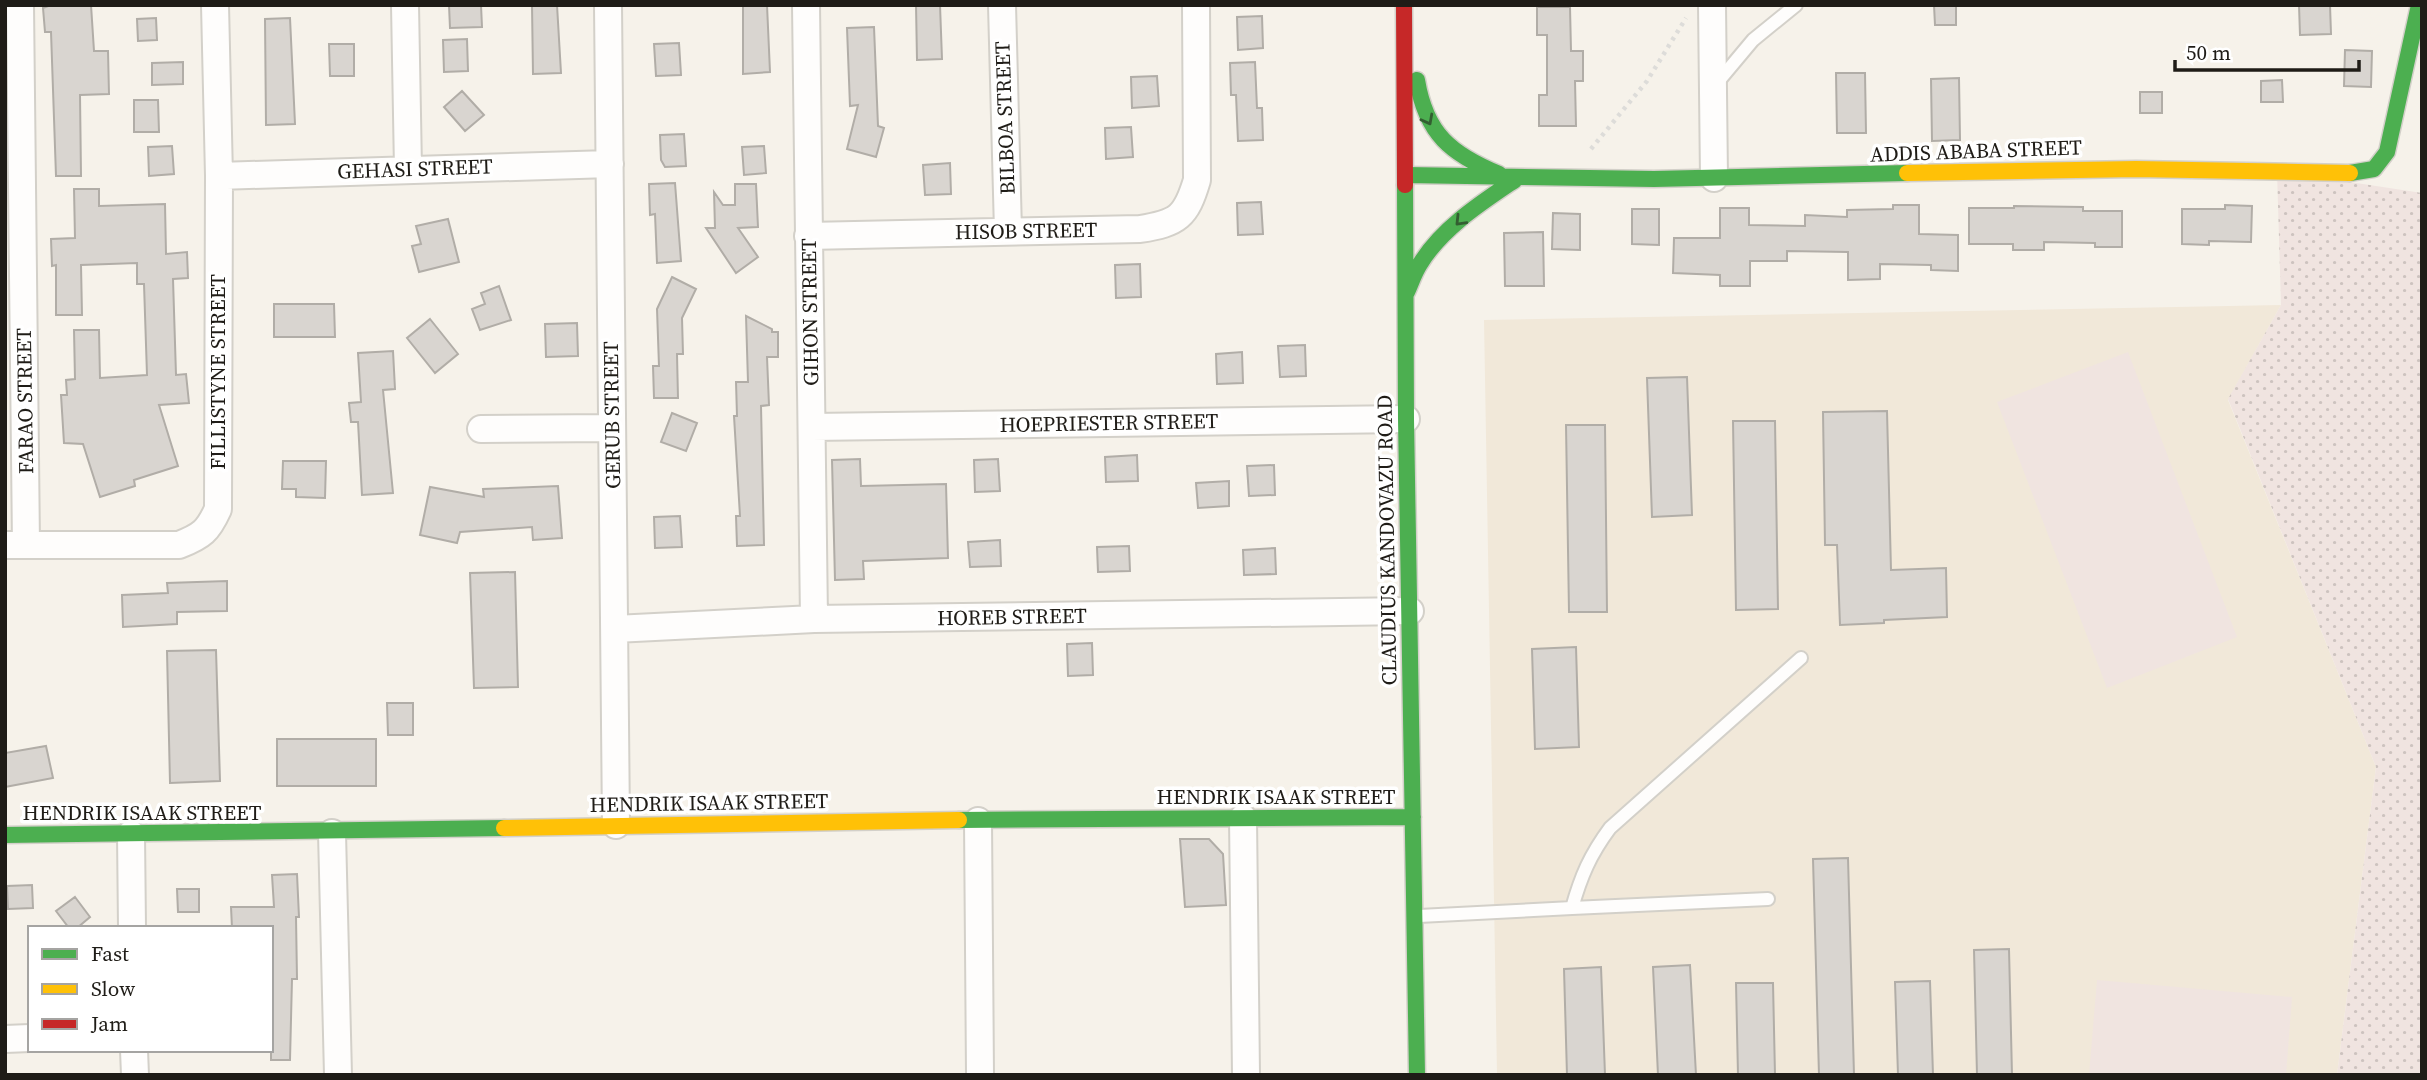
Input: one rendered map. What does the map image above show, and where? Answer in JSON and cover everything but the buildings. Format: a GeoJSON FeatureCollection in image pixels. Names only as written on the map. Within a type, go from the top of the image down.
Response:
{"type":"FeatureCollection","features":[{"type":"Feature","properties":{"kind":"street","name":"FARAO STREET"},"geometry":{"type":"LineString","coordinates":[[16,545],[20,5]]}},
{"type":"Feature","properties":{"kind":"street","name":"FILLISTYNE STREET"},"geometry":{"type":"LineString","coordinates":[[16,545],[179,545],[198,537],[211,526],[218,509],[219,176],[215,5]]}},
{"type":"Feature","properties":{"kind":"street"},"geometry":{"type":"LineString","coordinates":[[405,5],[408,169]]}},
{"type":"Feature","properties":{"kind":"street","name":"GERUB STREET"},"geometry":{"type":"LineString","coordinates":[[608,5],[616,825]]}},
{"type":"Feature","properties":{"kind":"street","name":"GIHON STREET"},"geometry":{"type":"LineString","coordinates":[[806,5],[814,619]]}},
{"type":"Feature","properties":{"kind":"street","name":"BILBOA STREET"},"geometry":{"type":"LineString","coordinates":[[1002,5],[1008,231]]}},
{"type":"Feature","properties":{"kind":"street","name":"HISOB STREET"},"geometry":{"type":"LineString","coordinates":[[808,236],[1140,229],[1163,226],[1182,216],[1191,201],[1197,180],[1196,5]]}},
{"type":"Feature","properties":{"kind":"street","name":"CLAUDIUS KANDOVAZU ROAD"},"geometry":{"type":"LineString","coordinates":[[1405,5],[1406,419],[1417,1075]]}},
{"type":"Feature","properties":{"kind":"street"},"geometry":{"type":"LineString","coordinates":[[1410,5],[1418,97],[1425,117],[1452,151],[1470,163],[1515,180]]}},
{"type":"Feature","properties":{"kind":"street"},"geometry":{"type":"LineString","coordinates":[[1712,5],[1714,178]]}},
{"type":"Feature","properties":{"kind":"street","name":"ADDIS ABABA STREET"},"geometry":{"type":"LineString","coordinates":[[1406,175],[1557,181],[2069,169],[2342,174],[2370,172],[2381,166],[2387,152],[2419,5]]}},
{"type":"Feature","properties":{"kind":"street","name":"GEHASI STREET"},"geometry":{"type":"LineString","coordinates":[[219,176],[610,164]]}},
{"type":"Feature","properties":{"kind":"street"},"geometry":{"type":"LineString","coordinates":[[1405,296],[1420,264],[1429,253],[1468,213],[1515,180]]}},
{"type":"Feature","properties":{"kind":"street","name":"HOEPRIESTER STREET"},"geometry":{"type":"LineString","coordinates":[[812,427],[1406,419]]}},
{"type":"Feature","properties":{"kind":"street"},"geometry":{"type":"LineString","coordinates":[[481,429],[611,428]]}},
{"type":"Feature","properties":{"kind":"street","name":"HOREB STREET"},"geometry":{"type":"LineString","coordinates":[[615,629],[814,619],[1410,611]]}},
{"type":"Feature","properties":{"kind":"street"},"geometry":{"type":"LineString","coordinates":[[1244,817],[1246,1075]]}},
{"type":"Feature","properties":{"kind":"street","name":"HENDRIK ISAAK STREET"},"geometry":{"type":"LineString","coordinates":[[5,835],[332,833],[616,825],[1413,817]]}},
{"type":"Feature","properties":{"kind":"street"},"geometry":{"type":"LineString","coordinates":[[978,821],[980,1075]]}},
{"type":"Feature","properties":{"kind":"street"},"geometry":{"type":"LineString","coordinates":[[332,833],[338,1075]]}},
{"type":"Feature","properties":{"kind":"street"},"geometry":{"type":"LineString","coordinates":[[131,834],[132,926]]}},
{"type":"Feature","properties":{"kind":"street"},"geometry":{"type":"LineString","coordinates":[[5,1039],[28,1038]]}},
{"type":"Feature","properties":{"kind":"street"},"geometry":{"type":"LineString","coordinates":[[134,1052],[135,1075]]}},
{"type":"Feature","properties":{"kind":"lane"},"geometry":{"type":"LineString","coordinates":[[1713,88],[1752,40],[1796,5]]}},
{"type":"Feature","properties":{"kind":"lane"},"geometry":{"type":"LineString","coordinates":[[1572,908],[1581,874],[1610,828],[1801,658]]}},
{"type":"Feature","properties":{"kind":"lane"},"geometry":{"type":"LineString","coordinates":[[1415,916],[1768,899]]}},
{"type":"Feature","properties":{"kind":"path"},"geometry":{"type":"LineString","coordinates":[[1557,181],[1601,139],[1632,101],[1688,16]]}},
{"type":"Feature","properties":{"kind":"shaded area"},"geometry":{"type":"Polygon","coordinates":[[[2277,171],[2422,193],[2422,1075],[2337,1075],[2376,767],[2228,399],[2281,305],[2277,171]]]}},
{"type":"Feature","properties":{"kind":"shaded area"},"geometry":{"type":"Polygon","coordinates":[[[2281,305],[2228,400],[2376,767],[2337,1075],[1497,1075],[1484,320],[2281,305]]]}},
{"type":"Feature","properties":{"kind":"shaded area"},"geometry":{"type":"Polygon","coordinates":[[[2128,352],[2237,637],[2107,688],[1997,402],[2128,352]]]}},
{"type":"Feature","properties":{"kind":"shaded area"},"geometry":{"type":"Polygon","coordinates":[[[2097,980],[2292,997],[2286,1075],[2089,1075],[2097,980]]]}},
{"type":"Feature","properties":{"kind":"traffic: fast"},"geometry":{"type":"LineString","coordinates":[[2350,173],[2374,169],[2387,152],[2419,5]]}},
{"type":"Feature","properties":{"kind":"traffic: fast"},"geometry":{"type":"LineString","coordinates":[[1417,80],[1427,115],[1443,140],[1467,158],[1499,174]]}},
{"type":"Feature","properties":{"kind":"traffic: fast"},"geometry":{"type":"LineString","coordinates":[[1406,175],[1654,179],[1907,173]]}},
{"type":"Feature","properties":{"kind":"traffic: fast"},"geometry":{"type":"LineString","coordinates":[[1406,294],[1418,267],[1439,239],[1463,217],[1515,180]]}},
{"type":"Feature","properties":{"kind":"traffic: fast"},"geometry":{"type":"LineString","coordinates":[[1405,185],[1406,419],[1417,1075]]}},
{"type":"Feature","properties":{"kind":"traffic: fast"},"geometry":{"type":"LineString","coordinates":[[959,820],[1413,817]]}},
{"type":"Feature","properties":{"kind":"traffic: fast"},"geometry":{"type":"LineString","coordinates":[[5,835],[504,828]]}},
{"type":"Feature","properties":{"kind":"traffic: slow"},"geometry":{"type":"LineString","coordinates":[[1907,173],[2136,169],[2350,173]]}},
{"type":"Feature","properties":{"kind":"traffic: slow"},"geometry":{"type":"LineString","coordinates":[[504,828],[959,820]]}},
{"type":"Feature","properties":{"kind":"traffic: jam"},"geometry":{"type":"LineString","coordinates":[[1404,5],[1405,185]]}}]}
